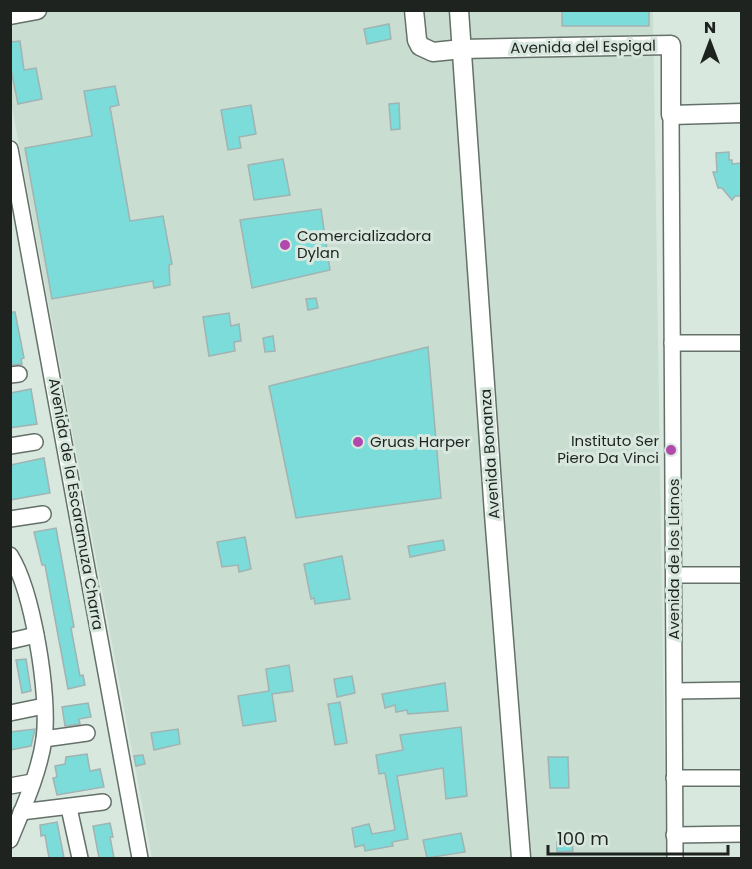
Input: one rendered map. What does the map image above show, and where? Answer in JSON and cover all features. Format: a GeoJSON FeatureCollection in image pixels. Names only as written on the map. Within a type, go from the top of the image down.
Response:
{"type":"FeatureCollection","features":[{"type":"Feature","properties":{"kind":"street"},"geometry":{"type":"LineString","coordinates":[[10,15],[37,10]]}},
{"type":"Feature","properties":{"kind":"street"},"geometry":{"type":"LineString","coordinates":[[414,10],[417,40],[420,46],[433,52],[462,49]]}},
{"type":"Feature","properties":{"kind":"street","name":"Avenida Bonanza"},"geometry":{"type":"LineString","coordinates":[[459,10],[494,514],[521,858]]}},
{"type":"Feature","properties":{"kind":"street","name":"Avenida del Espigal"},"geometry":{"type":"LineString","coordinates":[[462,49],[670,45],[671,115]]}},
{"type":"Feature","properties":{"kind":"street"},"geometry":{"type":"LineString","coordinates":[[671,115],[741,113]]}},
{"type":"Feature","properties":{"kind":"street","name":"Avenida de los Llanos"},"geometry":{"type":"LineString","coordinates":[[671,115],[675,858]]}},
{"type":"Feature","properties":{"kind":"street","name":"Avenida de la Escaramuza Charra"},"geometry":{"type":"LineString","coordinates":[[10,149],[140,858]]}},
{"type":"Feature","properties":{"kind":"street"},"geometry":{"type":"LineString","coordinates":[[672,343],[741,343]]}},
{"type":"Feature","properties":{"kind":"street"},"geometry":{"type":"LineString","coordinates":[[10,446],[34,442]]}},
{"type":"Feature","properties":{"kind":"street"},"geometry":{"type":"LineString","coordinates":[[10,519],[43,514]]}},
{"type":"Feature","properties":{"kind":"street"},"geometry":{"type":"LineString","coordinates":[[10,840],[32,782],[44,739],[44,706],[36,635],[13,564]]}},
{"type":"Feature","properties":{"kind":"street"},"geometry":{"type":"LineString","coordinates":[[675,575],[741,575]]}},
{"type":"Feature","properties":{"kind":"street"},"geometry":{"type":"LineString","coordinates":[[10,640],[36,635]]}},
{"type":"Feature","properties":{"kind":"street"},"geometry":{"type":"LineString","coordinates":[[675,691],[741,690]]}},
{"type":"Feature","properties":{"kind":"street"},"geometry":{"type":"LineString","coordinates":[[10,713],[44,706]]}},
{"type":"Feature","properties":{"kind":"street"},"geometry":{"type":"LineString","coordinates":[[44,739],[87,733]]}},
{"type":"Feature","properties":{"kind":"street"},"geometry":{"type":"LineString","coordinates":[[674,778],[741,778]]}},
{"type":"Feature","properties":{"kind":"street"},"geometry":{"type":"LineString","coordinates":[[10,786],[32,782]]}},
{"type":"Feature","properties":{"kind":"street"},"geometry":{"type":"LineString","coordinates":[[21,812],[69,808],[103,802]]}},
{"type":"Feature","properties":{"kind":"street"},"geometry":{"type":"LineString","coordinates":[[69,808],[80,858]]}},
{"type":"Feature","properties":{"kind":"street"},"geometry":{"type":"LineString","coordinates":[[674,835],[741,834]]}},
{"type":"Feature","properties":{"kind":"shaded area"},"geometry":{"type":"Polygon","coordinates":[[[10,11],[653,11],[666,858],[152,858],[11,102],[10,11]]]}},
{"type":"Feature","properties":{"kind":"building"},"geometry":{"type":"Polygon","coordinates":[[[562,10],[649,10],[649,26],[562,26],[562,10]]]}},
{"type":"Feature","properties":{"kind":"building"},"geometry":{"type":"Polygon","coordinates":[[[389,24],[391,39],[367,44],[364,29],[389,24]]]}},
{"type":"Feature","properties":{"kind":"building"},"geometry":{"type":"Polygon","coordinates":[[[20,41],[24,70],[36,68],[42,99],[18,104],[10,65],[10,42],[20,41]]]}},
{"type":"Feature","properties":{"kind":"building"},"geometry":{"type":"Polygon","coordinates":[[[115,86],[119,105],[110,107],[130,221],[163,216],[172,264],[169,265],[170,285],[154,288],[153,281],[52,299],[25,148],[92,136],[84,91],[115,86]]]}},
{"type":"Feature","properties":{"kind":"building"},"geometry":{"type":"Polygon","coordinates":[[[399,103],[400,129],[391,130],[389,104],[399,103]]]}},
{"type":"Feature","properties":{"kind":"building"},"geometry":{"type":"Polygon","coordinates":[[[251,105],[256,134],[239,137],[241,148],[228,150],[221,110],[251,105]]]}},
{"type":"Feature","properties":{"kind":"building"},"geometry":{"type":"Polygon","coordinates":[[[729,152],[729,160],[732,160],[732,164],[741,163],[741,196],[735,196],[732,200],[722,188],[718,188],[713,172],[717,172],[716,153],[729,152]]]}},
{"type":"Feature","properties":{"kind":"building"},"geometry":{"type":"Polygon","coordinates":[[[283,159],[290,195],[254,200],[248,165],[283,159]]]}},
{"type":"Feature","properties":{"kind":"building","name":"Comercializadora Dylan"},"geometry":{"type":"Polygon","coordinates":[[[321,209],[330,270],[252,288],[240,220],[321,209]]]}},
{"type":"Feature","properties":{"kind":"building"},"geometry":{"type":"Polygon","coordinates":[[[316,298],[318,308],[308,310],[306,299],[316,298]]]}},
{"type":"Feature","properties":{"kind":"building"},"geometry":{"type":"Polygon","coordinates":[[[10,312],[15,312],[24,358],[21,359],[22,364],[10,365],[10,312]]]}},
{"type":"Feature","properties":{"kind":"building"},"geometry":{"type":"Polygon","coordinates":[[[229,313],[231,326],[239,324],[241,341],[234,342],[235,351],[209,356],[203,317],[229,313]]]}},
{"type":"Feature","properties":{"kind":"building"},"geometry":{"type":"Polygon","coordinates":[[[273,336],[275,351],[265,352],[263,338],[273,336]]]}},
{"type":"Feature","properties":{"kind":"building","name":"Gruas Harper"},"geometry":{"type":"Polygon","coordinates":[[[428,347],[441,498],[296,518],[269,386],[428,347]]]}},
{"type":"Feature","properties":{"kind":"building"},"geometry":{"type":"Polygon","coordinates":[[[31,389],[37,424],[10,428],[10,393],[31,389]]]}},
{"type":"Feature","properties":{"kind":"building"},"geometry":{"type":"Polygon","coordinates":[[[44,458],[50,493],[10,500],[10,465],[44,458]]]}},
{"type":"Feature","properties":{"kind":"building"},"geometry":{"type":"Polygon","coordinates":[[[56,528],[74,627],[71,628],[80,676],[83,675],[85,685],[68,689],[45,565],[42,565],[34,532],[56,528]]]}},
{"type":"Feature","properties":{"kind":"building"},"geometry":{"type":"Polygon","coordinates":[[[245,537],[251,569],[239,572],[238,565],[222,567],[217,542],[245,537]]]}},
{"type":"Feature","properties":{"kind":"building"},"geometry":{"type":"Polygon","coordinates":[[[443,540],[445,550],[410,557],[408,546],[443,540]]]}},
{"type":"Feature","properties":{"kind":"building"},"geometry":{"type":"Polygon","coordinates":[[[342,556],[350,599],[315,604],[314,598],[311,599],[304,564],[342,556]]]}},
{"type":"Feature","properties":{"kind":"building"},"geometry":{"type":"Polygon","coordinates":[[[26,659],[31,691],[22,693],[16,660],[26,659]]]}},
{"type":"Feature","properties":{"kind":"building"},"geometry":{"type":"Polygon","coordinates":[[[289,665],[293,691],[272,694],[276,721],[243,726],[238,696],[269,691],[266,669],[289,665]]]}},
{"type":"Feature","properties":{"kind":"building"},"geometry":{"type":"Polygon","coordinates":[[[352,676],[355,693],[337,697],[334,679],[352,676]]]}},
{"type":"Feature","properties":{"kind":"building"},"geometry":{"type":"Polygon","coordinates":[[[445,683],[448,711],[408,714],[407,710],[396,712],[395,705],[385,708],[382,694],[445,683]]]}},
{"type":"Feature","properties":{"kind":"building"},"geometry":{"type":"Polygon","coordinates":[[[340,702],[347,743],[335,745],[328,704],[340,702]]]}},
{"type":"Feature","properties":{"kind":"building"},"geometry":{"type":"Polygon","coordinates":[[[88,703],[91,717],[79,719],[80,724],[65,726],[62,707],[88,703]]]}},
{"type":"Feature","properties":{"kind":"building"},"geometry":{"type":"Polygon","coordinates":[[[461,727],[467,796],[446,799],[443,768],[397,776],[408,839],[392,842],[393,846],[365,851],[364,845],[355,847],[352,828],[369,824],[372,834],[395,830],[385,773],[379,774],[376,755],[403,750],[400,735],[461,727]]]}},
{"type":"Feature","properties":{"kind":"building"},"geometry":{"type":"Polygon","coordinates":[[[35,729],[31,746],[10,750],[10,732],[35,729]]]}},
{"type":"Feature","properties":{"kind":"building"},"geometry":{"type":"Polygon","coordinates":[[[178,729],[180,744],[154,750],[151,733],[178,729]]]}},
{"type":"Feature","properties":{"kind":"building"},"geometry":{"type":"Polygon","coordinates":[[[87,754],[90,771],[100,769],[104,787],[57,795],[53,778],[57,777],[55,766],[65,764],[66,757],[87,754]]]}},
{"type":"Feature","properties":{"kind":"building"},"geometry":{"type":"Polygon","coordinates":[[[143,755],[145,764],[136,766],[134,756],[143,755]]]}},
{"type":"Feature","properties":{"kind":"building"},"geometry":{"type":"Polygon","coordinates":[[[548,757],[568,757],[569,788],[550,788],[548,757]]]}},
{"type":"Feature","properties":{"kind":"building"},"geometry":{"type":"Polygon","coordinates":[[[57,822],[64,858],[49,858],[45,835],[41,836],[40,825],[57,822]]]}},
{"type":"Feature","properties":{"kind":"building"},"geometry":{"type":"Polygon","coordinates":[[[110,823],[114,858],[99,858],[93,826],[110,823]]]}},
{"type":"Feature","properties":{"kind":"building"},"geometry":{"type":"Polygon","coordinates":[[[461,833],[465,852],[427,858],[423,840],[461,833]]]}},
{"type":"Feature","properties":{"kind":"building"},"geometry":{"type":"Polygon","coordinates":[[[572,841],[573,851],[557,852],[557,842],[572,841]]]}},
{"type":"Feature","properties":{"kind":"place","name":"Comercializadora Dylan"},"geometry":{"type":"Point","coordinates":[285,245]}},
{"type":"Feature","properties":{"kind":"place","name":"Gruas Harper"},"geometry":{"type":"Point","coordinates":[358,442]}},
{"type":"Feature","properties":{"kind":"place","name":"Instituto Ser Piero Da Vinci"},"geometry":{"type":"Point","coordinates":[671,450]}}]}
